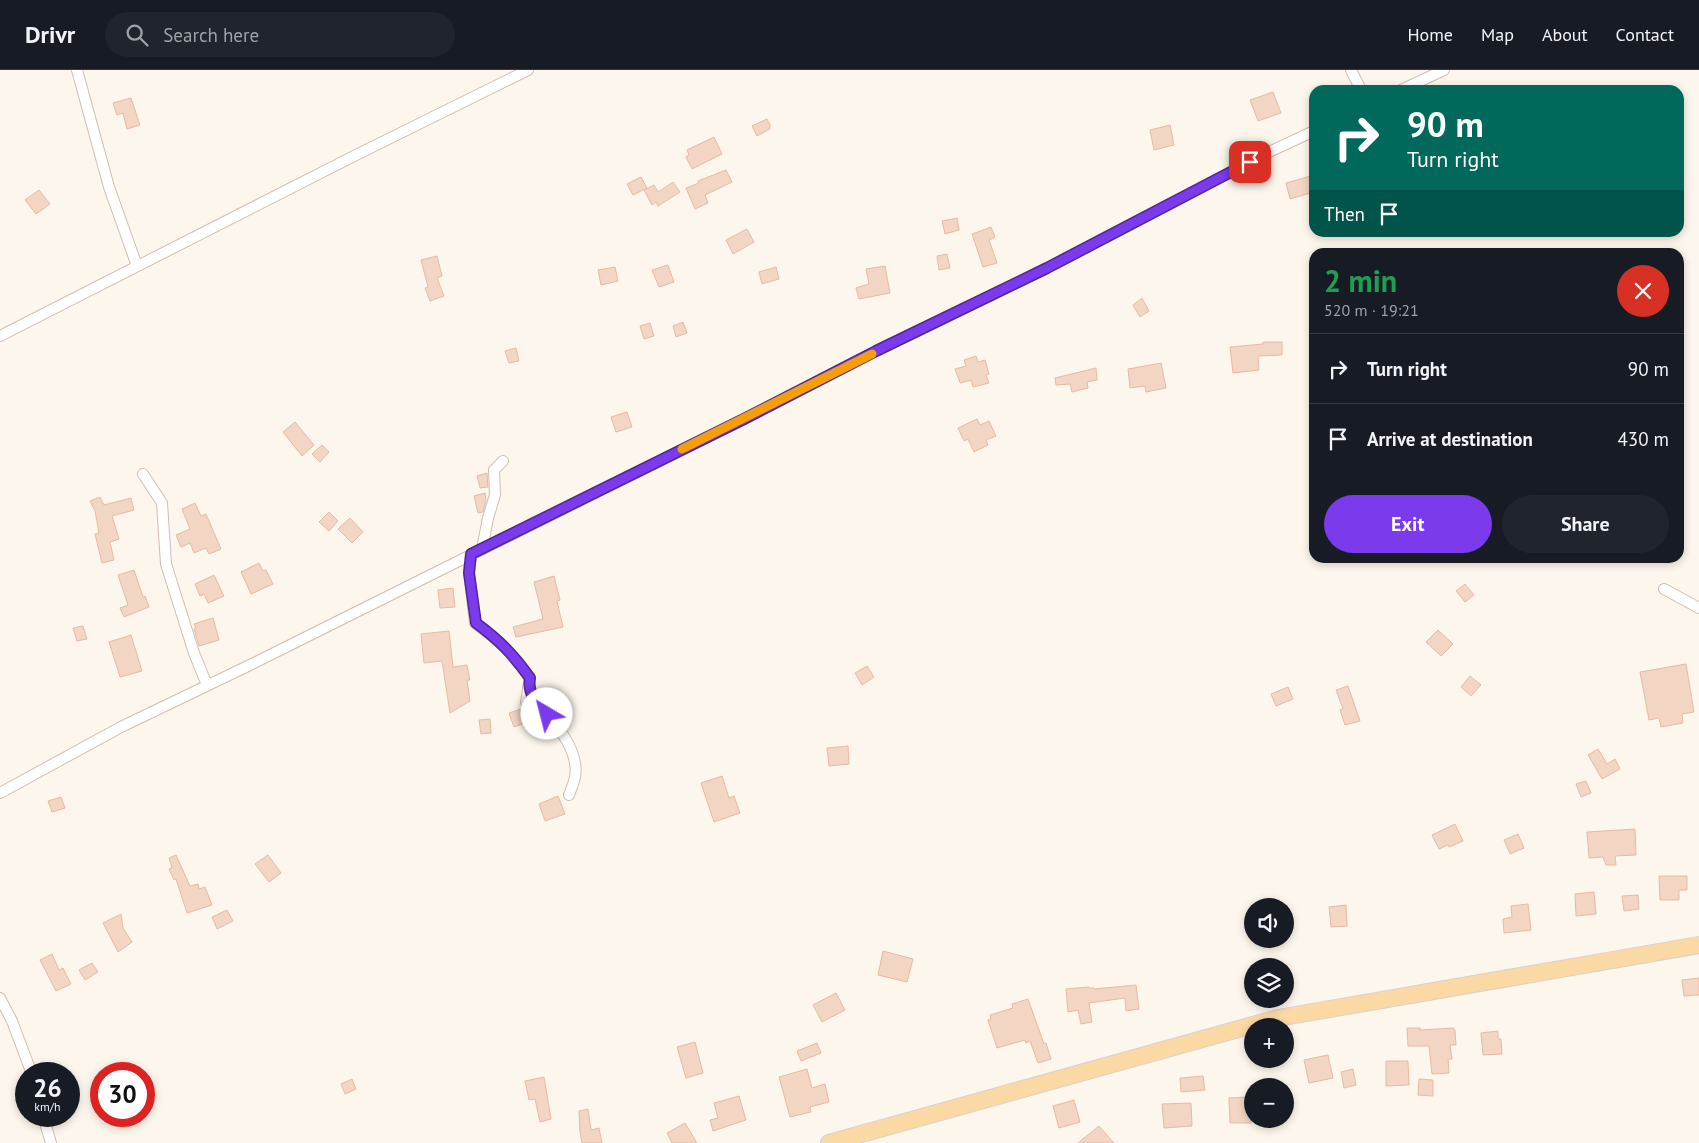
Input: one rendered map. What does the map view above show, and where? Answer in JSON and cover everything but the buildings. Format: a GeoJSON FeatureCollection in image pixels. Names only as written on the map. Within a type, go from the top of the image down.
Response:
{"type":"FeatureCollection","features":[{"type":"Feature","properties":{"kind":"main road"},"geometry":{"type":"LineString","coordinates":[[829,1143],[1278,1018],[1699,945]]}},
{"type":"Feature","properties":{"kind":"street"},"geometry":{"type":"LineString","coordinates":[[77,70],[109,187],[136,266]]}},
{"type":"Feature","properties":{"kind":"street"},"geometry":{"type":"LineString","coordinates":[[0,336],[528,70]]}},
{"type":"Feature","properties":{"kind":"street"},"geometry":{"type":"LineString","coordinates":[[1350,70],[1358,85]]}},
{"type":"Feature","properties":{"kind":"street"},"geometry":{"type":"LineString","coordinates":[[1412,85],[1444,70]]}},
{"type":"Feature","properties":{"kind":"street"},"geometry":{"type":"LineString","coordinates":[[0,794],[121,727],[744,419],[876,351],[1047,268],[1267,153],[1309,133]]}},
{"type":"Feature","properties":{"kind":"street"},"geometry":{"type":"LineString","coordinates":[[482,549],[495,495],[494,470],[503,461]]}},
{"type":"Feature","properties":{"kind":"street"},"geometry":{"type":"LineString","coordinates":[[143,474],[162,503],[166,564],[194,653],[207,686]]}},
{"type":"Feature","properties":{"kind":"street"},"geometry":{"type":"LineString","coordinates":[[471,554],[469,573],[476,623],[498,639],[530,678],[526,702]]}},
{"type":"Feature","properties":{"kind":"street"},"geometry":{"type":"LineString","coordinates":[[1664,589],[1699,608]]}},
{"type":"Feature","properties":{"kind":"street"},"geometry":{"type":"LineString","coordinates":[[528,688],[537,702],[558,726],[574,756],[576,776],[569,795]]}},
{"type":"Feature","properties":{"kind":"street"},"geometry":{"type":"LineString","coordinates":[[0,998],[12,1021],[27,1062]]}},
{"type":"Feature","properties":{"kind":"street"},"geometry":{"type":"LineString","coordinates":[[46,1127],[51,1143]]}},
{"type":"Feature","properties":{"kind":"slow traffic"},"geometry":{"type":"LineString","coordinates":[[682,449],[872,354]]}},
{"type":"Feature","properties":{"kind":"route"},"geometry":{"type":"LineString","coordinates":[[547,714],[528,688],[530,678],[518,662],[498,639],[476,623],[469,573],[471,554],[744,419],[876,351],[1047,268],[1250,162]]}}]}
